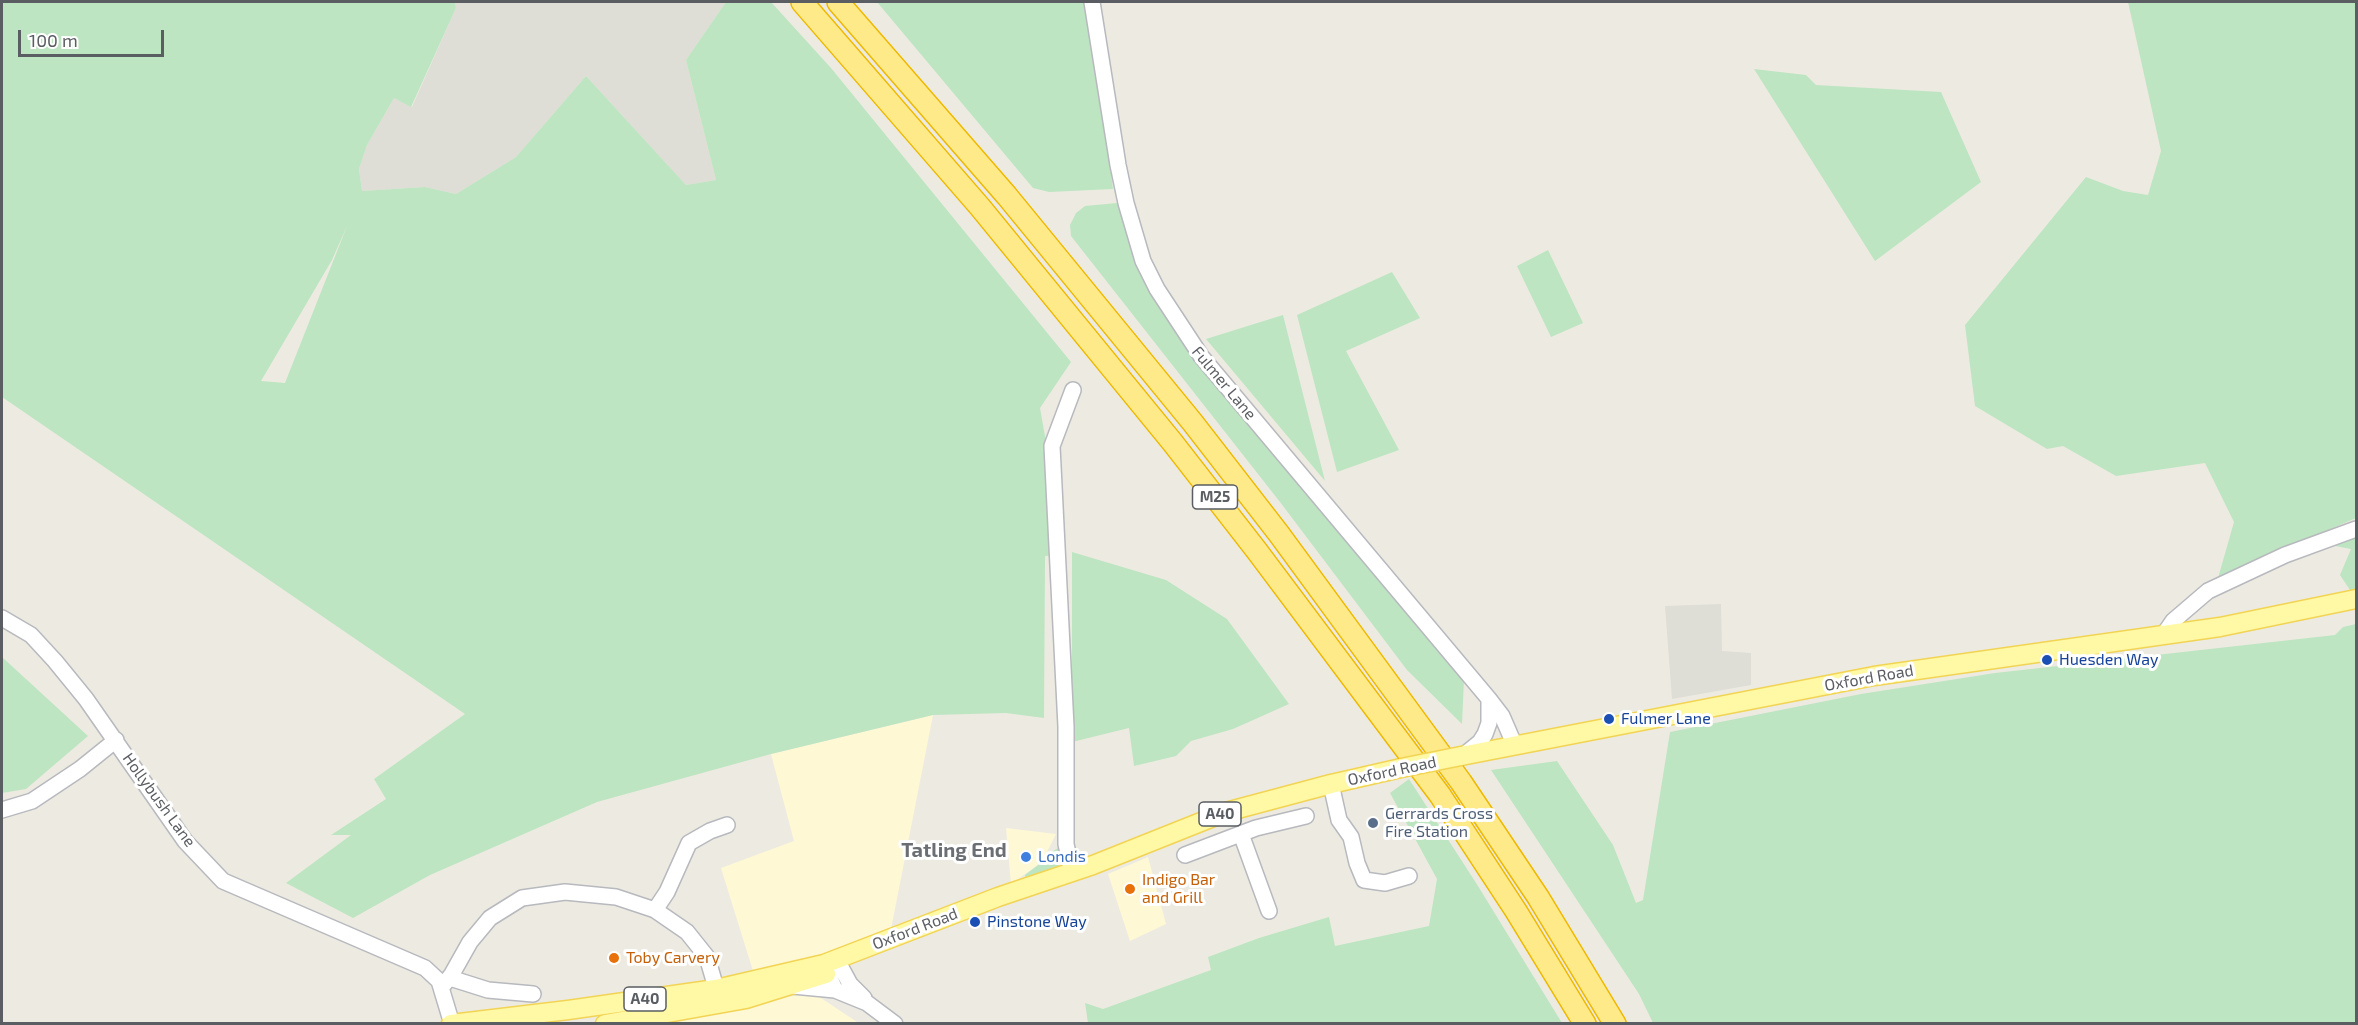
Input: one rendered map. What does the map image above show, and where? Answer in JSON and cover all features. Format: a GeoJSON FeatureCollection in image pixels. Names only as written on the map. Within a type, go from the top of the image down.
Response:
{"type":"FeatureCollection","features":[{"type":"Feature","properties":{"kind":"highway","name":"M25"},"geometry":{"type":"LineString","coordinates":[[802,2],[980,207],[1101,354],[1257,551],[1440,795],[1585,1023]]}},
{"type":"Feature","properties":{"kind":"highway","name":"M25"},"geometry":{"type":"LineString","coordinates":[[838,2],[1015,205],[1279,534],[1461,782],[1538,897],[1615,1023]]}},
{"type":"Feature","properties":{"kind":"main road","name":"Oxford Road"},"geometry":{"type":"LineString","coordinates":[[451,1023],[613,1004],[718,996],[833,971],[998,897],[1047,882],[1221,813],[1331,783],[1874,675],[2220,627],[2356,599]]}},
{"type":"Feature","properties":{"kind":"main road","name":"A40"},"geometry":{"type":"LineString","coordinates":[[605,1023],[624,1021],[718,996],[792,986],[833,971]]}},
{"type":"Feature","properties":{"kind":"main road"},"geometry":{"type":"LineString","coordinates":[[613,1004],[624,1021]]}},
{"type":"Feature","properties":{"kind":"street","name":"Fulmer Lane"},"geometry":{"type":"LineString","coordinates":[[1092,2],[1126,203],[1143,261],[1156,289],[1201,356],[1489,699],[1502,716],[1515,746]]}},
{"type":"Feature","properties":{"kind":"street"},"geometry":{"type":"LineString","coordinates":[[1072,872],[1066,844],[1066,728],[1052,446],[1073,390]]}},
{"type":"Feature","properties":{"kind":"street"},"geometry":{"type":"LineString","coordinates":[[2164,634],[2173,621],[2208,591],[2285,555],[2356,529]]}},
{"type":"Feature","properties":{"kind":"street","name":"Hollybush Lane"},"geometry":{"type":"LineString","coordinates":[[2,618],[31,635],[55,661],[116,740],[185,841],[223,881],[417,963],[446,982],[451,1023]]}},
{"type":"Feature","properties":{"kind":"street"},"geometry":{"type":"LineString","coordinates":[[1461,756],[1480,742],[1485,734],[1489,723],[1489,699]]}},
{"type":"Feature","properties":{"kind":"street"},"geometry":{"type":"LineString","coordinates":[[2,810],[32,801],[80,769],[116,740]]}},
{"type":"Feature","properties":{"kind":"street"},"geometry":{"type":"LineString","coordinates":[[1331,783],[1339,820],[1351,837],[1364,880],[1384,883],[1409,876]]}},
{"type":"Feature","properties":{"kind":"street"},"geometry":{"type":"LineString","coordinates":[[1248,805],[1256,828]]}},
{"type":"Feature","properties":{"kind":"street"},"geometry":{"type":"LineString","coordinates":[[1185,855],[1256,828],[1306,816]]}},
{"type":"Feature","properties":{"kind":"street"},"geometry":{"type":"LineString","coordinates":[[655,910],[667,892],[689,843],[727,825]]}},
{"type":"Feature","properties":{"kind":"street"},"geometry":{"type":"LineString","coordinates":[[1241,834],[1269,911]]}},
{"type":"Feature","properties":{"kind":"street"},"geometry":{"type":"LineString","coordinates":[[533,994],[488,990],[446,982],[470,942],[490,918],[522,898],[566,891],[616,897],[655,910],[687,932],[707,957],[718,996]]}},
{"type":"Feature","properties":{"kind":"street"},"geometry":{"type":"LineString","coordinates":[[833,971],[850,984],[867,1003]]}},
{"type":"Feature","properties":{"kind":"street"},"geometry":{"type":"LineString","coordinates":[[833,971],[867,1003],[895,1023]]}},
{"type":"Feature","properties":{"kind":"shaded area"},"geometry":{"type":"Polygon","coordinates":[[[455,2],[726,2],[686,60],[716,180],[686,185],[586,76],[516,157],[456,194],[425,187],[362,191],[359,169],[367,145],[394,98],[412,107],[456,8],[455,2]]]}},
{"type":"Feature","properties":{"kind":"shaded area"},"geometry":{"type":"Polygon","coordinates":[[[1721,604],[1722,651],[1751,653],[1751,685],[1672,699],[1665,606],[1721,604]]]}},
{"type":"Feature","properties":{"kind":"shaded area"},"geometry":{"type":"Polygon","coordinates":[[[933,715],[891,929],[834,952],[753,971],[721,868],[794,841],[771,754],[933,715]]]}},
{"type":"Feature","properties":{"kind":"shaded area"},"geometry":{"type":"Polygon","coordinates":[[[1006,828],[1056,834],[1042,862],[1011,884],[1006,828]]]}},
{"type":"Feature","properties":{"kind":"shaded area"},"geometry":{"type":"Polygon","coordinates":[[[1148,857],[1166,924],[1130,941],[1108,874],[1148,857]]]}},
{"type":"Feature","properties":{"kind":"shaded area"},"geometry":{"type":"Polygon","coordinates":[[[812,992],[857,1022],[658,1024],[812,992]]]}},
{"type":"Feature","properties":{"kind":"green space"},"geometry":{"type":"Polygon","coordinates":[[[2,2],[455,2],[456,8],[411,107],[394,98],[367,145],[359,169],[362,191],[425,187],[456,194],[516,157],[586,76],[686,185],[716,180],[686,60],[726,2],[771,2],[831,68],[1071,362],[1040,408],[1066,555],[1045,556],[1044,718],[1006,713],[933,715],[771,754],[597,802],[430,875],[353,918],[286,883],[351,835],[331,835],[386,799],[374,779],[465,714],[2,397],[2,2]],[[347,226],[332,260],[261,381],[285,383],[347,226]]]}},
{"type":"Feature","properties":{"kind":"green space"},"geometry":{"type":"Polygon","coordinates":[[[877,2],[1089,2],[1113,189],[1049,192],[1033,188],[877,2]]]}},
{"type":"Feature","properties":{"kind":"green space"},"geometry":{"type":"Polygon","coordinates":[[[2128,2],[2356,2],[2356,518],[2218,578],[2234,522],[2205,463],[2116,476],[2063,446],[2047,449],[1975,406],[1965,325],[2086,177],[2123,191],[2148,195],[2161,151],[2128,2]]]}},
{"type":"Feature","properties":{"kind":"green space"},"geometry":{"type":"Polygon","coordinates":[[[1754,69],[1806,75],[1816,85],[1941,92],[1981,182],[1875,261],[1754,69]]]}},
{"type":"Feature","properties":{"kind":"green space"},"geometry":{"type":"Polygon","coordinates":[[[1117,203],[1143,278],[1464,680],[1462,724],[1407,670],[1280,502],[1071,236],[1070,225],[1076,213],[1085,206],[1117,203]]]}},
{"type":"Feature","properties":{"kind":"green space"},"geometry":{"type":"Polygon","coordinates":[[[1548,250],[1583,323],[1551,337],[1517,266],[1548,250]]]}},
{"type":"Feature","properties":{"kind":"green space"},"geometry":{"type":"Polygon","coordinates":[[[1392,272],[1420,318],[1346,351],[1399,450],[1337,472],[1297,315],[1392,272]]]}},
{"type":"Feature","properties":{"kind":"green space"},"geometry":{"type":"Polygon","coordinates":[[[1283,315],[1325,481],[1206,339],[1283,315]]]}},
{"type":"Feature","properties":{"kind":"green space"},"geometry":{"type":"Polygon","coordinates":[[[2356,535],[2356,592],[2352,593],[2340,575],[2351,549],[2330,545],[2356,535]]]}},
{"type":"Feature","properties":{"kind":"green space"},"geometry":{"type":"Polygon","coordinates":[[[1072,552],[1166,580],[1227,619],[1289,704],[1233,729],[1191,741],[1176,756],[1134,766],[1129,728],[1072,742],[1072,552]]]}},
{"type":"Feature","properties":{"kind":"green space"},"geometry":{"type":"Polygon","coordinates":[[[2356,624],[2356,1023],[1653,1023],[1639,994],[1491,770],[1557,761],[1613,845],[1636,903],[1643,900],[1670,732],[1861,694],[1995,673],[2335,635],[2343,627],[2356,624]]]}},
{"type":"Feature","properties":{"kind":"green space"},"geometry":{"type":"Polygon","coordinates":[[[2,657],[88,736],[26,789],[2,793],[2,657]]]}},
{"type":"Feature","properties":{"kind":"green space"},"geometry":{"type":"Polygon","coordinates":[[[1409,779],[1562,1023],[1088,1023],[1085,1003],[1103,1009],[1211,970],[1208,957],[1259,938],[1329,917],[1335,946],[1429,926],[1437,879],[1390,793],[1409,779]]]}},
{"type":"Feature","properties":{"kind":"green space"},"geometry":{"type":"Polygon","coordinates":[[[1058,848],[1060,856],[1058,868],[1026,882],[1025,875],[1042,862],[1045,856],[1058,848]]]}},
{"type":"Feature","properties":{"kind":"place","name":"Huesden Way"},"geometry":{"type":"Point","coordinates":[2047,660]}},
{"type":"Feature","properties":{"kind":"place","name":"Fulmer Lane"},"geometry":{"type":"Point","coordinates":[1609,719]}},
{"type":"Feature","properties":{"kind":"place","name":"Gerrards Cross Fire Station"},"geometry":{"type":"Point","coordinates":[1373,823]}},
{"type":"Feature","properties":{"kind":"place","name":"Londis"},"geometry":{"type":"Point","coordinates":[1026,857]}},
{"type":"Feature","properties":{"kind":"place","name":"Indigo Bar and Grill"},"geometry":{"type":"Point","coordinates":[1130,889]}},
{"type":"Feature","properties":{"kind":"place","name":"Pinstone Way"},"geometry":{"type":"Point","coordinates":[975,922]}},
{"type":"Feature","properties":{"kind":"place","name":"Toby Carvery"},"geometry":{"type":"Point","coordinates":[614,958]}},
{"type":"Feature","properties":{"kind":"district","name":"Tatling End"},"geometry":{"type":"Point","coordinates":[954,850]}}]}
